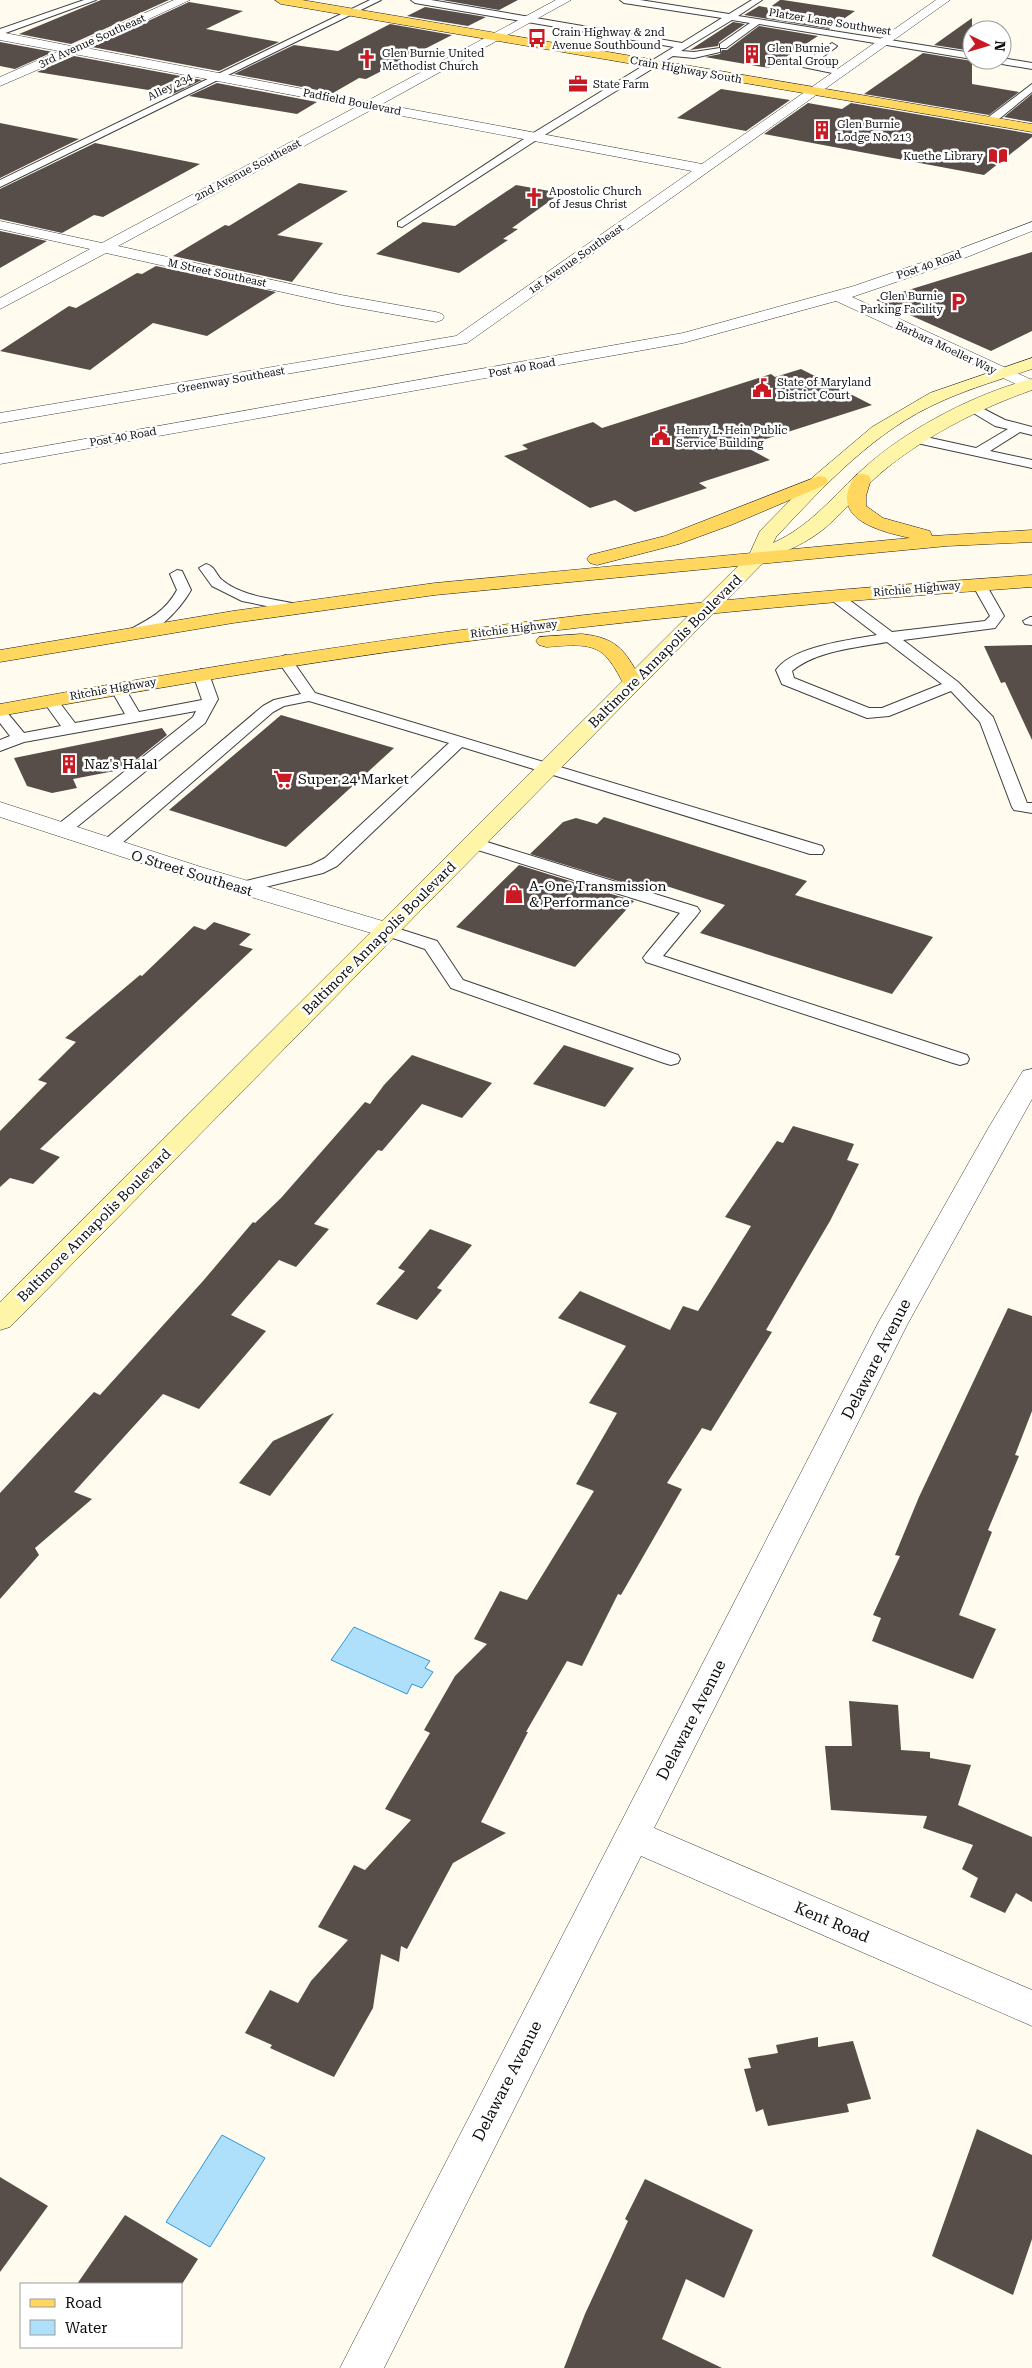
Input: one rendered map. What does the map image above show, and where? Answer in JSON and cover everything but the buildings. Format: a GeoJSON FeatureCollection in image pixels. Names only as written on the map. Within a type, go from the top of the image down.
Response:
{"type":"FeatureCollection","features":[{"type":"Feature","properties":{"kind":"main road","name":"Crain Highway South"},"geometry":{"type":"LineString","coordinates":[[281,0],[1032,128]]}},
{"type":"Feature","properties":{"kind":"main road","name":"Baltimore Annapolis Boulevard"},"geometry":{"type":"LineString","coordinates":[[758,557],[767,535],[819,480],[846,456],[897,418],[936,397],[1032,363]]}},
{"type":"Feature","properties":{"kind":"main road","name":"Baltimore Annapolis Boulevard"},"geometry":{"type":"LineString","coordinates":[[0,1320],[758,557],[806,534],[839,505],[880,463],[947,420],[1030,385]]}},
{"type":"Feature","properties":{"kind":"main road"},"geometry":{"type":"LineString","coordinates":[[498,582],[672,540],[724,521],[819,480]]}},
{"type":"Feature","properties":{"kind":"main road"},"geometry":{"type":"LineString","coordinates":[[862,480],[857,497],[857,507],[863,515],[888,527],[946,540]]}},
{"type":"Feature","properties":{"kind":"main road"},"geometry":{"type":"LineString","coordinates":[[0,656],[296,608],[498,582],[946,540],[1032,536]]}},
{"type":"Feature","properties":{"kind":"main road","name":"Ritchie Highway"},"geometry":{"type":"LineString","coordinates":[[0,712],[51,700],[285,660],[555,624],[835,596],[1032,581]]}},
{"type":"Feature","properties":{"kind":"main road"},"geometry":{"type":"LineString","coordinates":[[330,653],[574,639],[597,643],[613,651],[633,682]]}},
{"type":"Feature","properties":{"kind":"street","name":"3rd Avenue Southeast"},"geometry":{"type":"LineString","coordinates":[[0,82],[184,0]]}},
{"type":"Feature","properties":{"kind":"street","name":"2nd Avenue Southeast"},"geometry":{"type":"LineString","coordinates":[[0,304],[565,0]]}},
{"type":"Feature","properties":{"kind":"street","name":"1st Avenue Southeast"},"geometry":{"type":"LineString","coordinates":[[460,340],[705,169],[838,73],[865,51],[884,42],[944,0]]}},
{"type":"Feature","properties":{"kind":"street","name":"Padfield Boulevard"},"geometry":{"type":"LineString","coordinates":[[0,36],[705,169]]}},
{"type":"Feature","properties":{"kind":"street","name":"M Street Southeast"},"geometry":{"type":"LineString","coordinates":[[0,225],[341,300],[436,317]]}},
{"type":"Feature","properties":{"kind":"street","name":"Post 40 Road"},"geometry":{"type":"LineString","coordinates":[[0,459],[683,338],[752,321],[838,296],[997,241],[1032,226]]}},
{"type":"Feature","properties":{"kind":"street","name":"Barbara Moeller Way"},"geometry":{"type":"LineString","coordinates":[[838,296],[1000,373],[1030,385]]}},
{"type":"Feature","properties":{"kind":"street"},"geometry":{"type":"LineString","coordinates":[[460,340],[496,372]]}},
{"type":"Feature","properties":{"kind":"street","name":"Greenway Southeast"},"geometry":{"type":"LineString","coordinates":[[0,418],[460,340]]}},
{"type":"Feature","properties":{"kind":"street","name":"O Street Southeast"},"geometry":{"type":"LineString","coordinates":[[0,809],[240,888],[387,930]]}},
{"type":"Feature","properties":{"kind":"street","name":"Delaware Avenue"},"geometry":{"type":"LineString","coordinates":[[361,2368],[892,1326],[1002,1127],[1032,1077]]}},
{"type":"Feature","properties":{"kind":"street","name":"Kent Road"},"geometry":{"type":"LineString","coordinates":[[632,1835],[1032,2008]]}},
{"type":"Feature","properties":{"kind":"lane"},"geometry":{"type":"LineString","coordinates":[[0,32],[92,0]]}},
{"type":"Feature","properties":{"kind":"lane","name":"Alley 234"},"geometry":{"type":"LineString","coordinates":[[0,184],[377,0]]}},
{"type":"Feature","properties":{"kind":"lane"},"geometry":{"type":"LineString","coordinates":[[415,0],[684,46]]}},
{"type":"Feature","properties":{"kind":"lane","name":"Platzer Lane Southwest"},"geometry":{"type":"LineString","coordinates":[[624,0],[962,54]]}},
{"type":"Feature","properties":{"kind":"lane"},"geometry":{"type":"LineString","coordinates":[[402,224],[534,137],[655,65],[758,0]]}},
{"type":"Feature","properties":{"kind":"lane"},"geometry":{"type":"LineString","coordinates":[[673,53],[713,49],[757,22]]}},
{"type":"Feature","properties":{"kind":"lane"},"geometry":{"type":"LineString","coordinates":[[716,26],[763,33]]}},
{"type":"Feature","properties":{"kind":"lane"},"geometry":{"type":"LineString","coordinates":[[818,42],[837,46],[806,65],[838,73]]}},
{"type":"Feature","properties":{"kind":"lane"},"geometry":{"type":"LineString","coordinates":[[1012,63],[1032,66]]}},
{"type":"Feature","properties":{"kind":"lane"},"geometry":{"type":"LineString","coordinates":[[990,121],[1032,87]]}},
{"type":"Feature","properties":{"kind":"lane"},"geometry":{"type":"LineString","coordinates":[[974,408],[1000,423],[1032,431]]}},
{"type":"Feature","properties":{"kind":"lane"},"geometry":{"type":"LineString","coordinates":[[979,452],[1018,428]]}},
{"type":"Feature","properties":{"kind":"lane"},"geometry":{"type":"LineString","coordinates":[[917,439],[1032,464]]}},
{"type":"Feature","properties":{"kind":"lane"},"geometry":{"type":"LineString","coordinates":[[206,568],[216,583],[247,598],[296,608]]}},
{"type":"Feature","properties":{"kind":"lane"},"geometry":{"type":"LineString","coordinates":[[132,634],[160,620],[176,607],[184,590],[178,574]]}},
{"type":"Feature","properties":{"kind":"lane"},"geometry":{"type":"LineString","coordinates":[[953,685],[884,714],[866,713],[787,681],[784,670],[795,661],[831,648],[890,637],[990,625],[997,616],[978,584]]}},
{"type":"Feature","properties":{"kind":"lane"},"geometry":{"type":"LineString","coordinates":[[835,596],[953,685],[987,720],[1020,807],[1032,808]]}},
{"type":"Feature","properties":{"kind":"lane"},"geometry":{"type":"LineString","coordinates":[[285,660],[310,696]]}},
{"type":"Feature","properties":{"kind":"lane"},"geometry":{"type":"LineString","coordinates":[[62,830],[199,720],[210,698],[201,674]]}},
{"type":"Feature","properties":{"kind":"lane"},"geometry":{"type":"LineString","coordinates":[[118,688],[134,717]]}},
{"type":"Feature","properties":{"kind":"lane"},"geometry":{"type":"LineString","coordinates":[[108,846],[268,709],[279,703],[310,696],[816,850]]}},
{"type":"Feature","properties":{"kind":"lane"},"geometry":{"type":"LineString","coordinates":[[51,700],[71,729]]}},
{"type":"Feature","properties":{"kind":"lane"},"geometry":{"type":"LineString","coordinates":[[0,746],[20,738],[207,704]]}},
{"type":"Feature","properties":{"kind":"lane"},"geometry":{"type":"LineString","coordinates":[[0,712],[20,738]]}},
{"type":"Feature","properties":{"kind":"lane"},"geometry":{"type":"LineString","coordinates":[[240,888],[316,869],[331,862],[459,742]]}},
{"type":"Feature","properties":{"kind":"lane"},"geometry":{"type":"LineString","coordinates":[[474,842],[691,912],[652,958],[960,1058]]}},
{"type":"Feature","properties":{"kind":"lane"},"geometry":{"type":"LineString","coordinates":[[387,930],[432,945],[457,984],[671,1058]]}},
{"type":"Feature","properties":{"kind":"water"},"geometry":{"type":"Polygon","coordinates":[[[354,1627],[430,1661],[425,1668],[433,1672],[422,1688],[412,1684],[407,1694],[331,1660],[354,1627]]]}},
{"type":"Feature","properties":{"kind":"water"},"geometry":{"type":"Polygon","coordinates":[[[222,2135],[265,2158],[210,2247],[166,2222],[222,2135]]]}},
{"type":"Feature","properties":{"kind":"place","name":"Crain Highway & 2nd Avenue Southbound"},"geometry":{"type":"Point","coordinates":[537,38]}},
{"type":"Feature","properties":{"kind":"place","name":"Glen Burnie Dental Group"},"geometry":{"type":"Point","coordinates":[752,54]}},
{"type":"Feature","properties":{"kind":"place","name":"Glen Burnie United Methodist Church"},"geometry":{"type":"Point","coordinates":[367,59]}},
{"type":"Feature","properties":{"kind":"place","name":"State Farm"},"geometry":{"type":"Point","coordinates":[578,84]}},
{"type":"Feature","properties":{"kind":"place","name":"Glen Burnie Lodge No. 213"},"geometry":{"type":"Point","coordinates":[822,130]}},
{"type":"Feature","properties":{"kind":"place","name":"Kuethe Library"},"geometry":{"type":"Point","coordinates":[998,156]}},
{"type":"Feature","properties":{"kind":"place","name":"Apostolic Church of Jesus Christ"},"geometry":{"type":"Point","coordinates":[534,197]}},
{"type":"Feature","properties":{"kind":"place","name":"Glen Burnie Parking Facility"},"geometry":{"type":"Point","coordinates":[958,302]}},
{"type":"Feature","properties":{"kind":"place","name":"State of Maryland District Court"},"geometry":{"type":"Point","coordinates":[762,388]}},
{"type":"Feature","properties":{"kind":"place","name":"Henry L. Hein Public Service Building"},"geometry":{"type":"Point","coordinates":[661,436]}},
{"type":"Feature","properties":{"kind":"place","name":"Naz's Halal"},"geometry":{"type":"Point","coordinates":[69,764]}},
{"type":"Feature","properties":{"kind":"place","name":"Super 24 Market"},"geometry":{"type":"Point","coordinates":[283,779]}},
{"type":"Feature","properties":{"kind":"place","name":"A-One Transmission & Performance"},"geometry":{"type":"Point","coordinates":[514,894]}}]}
